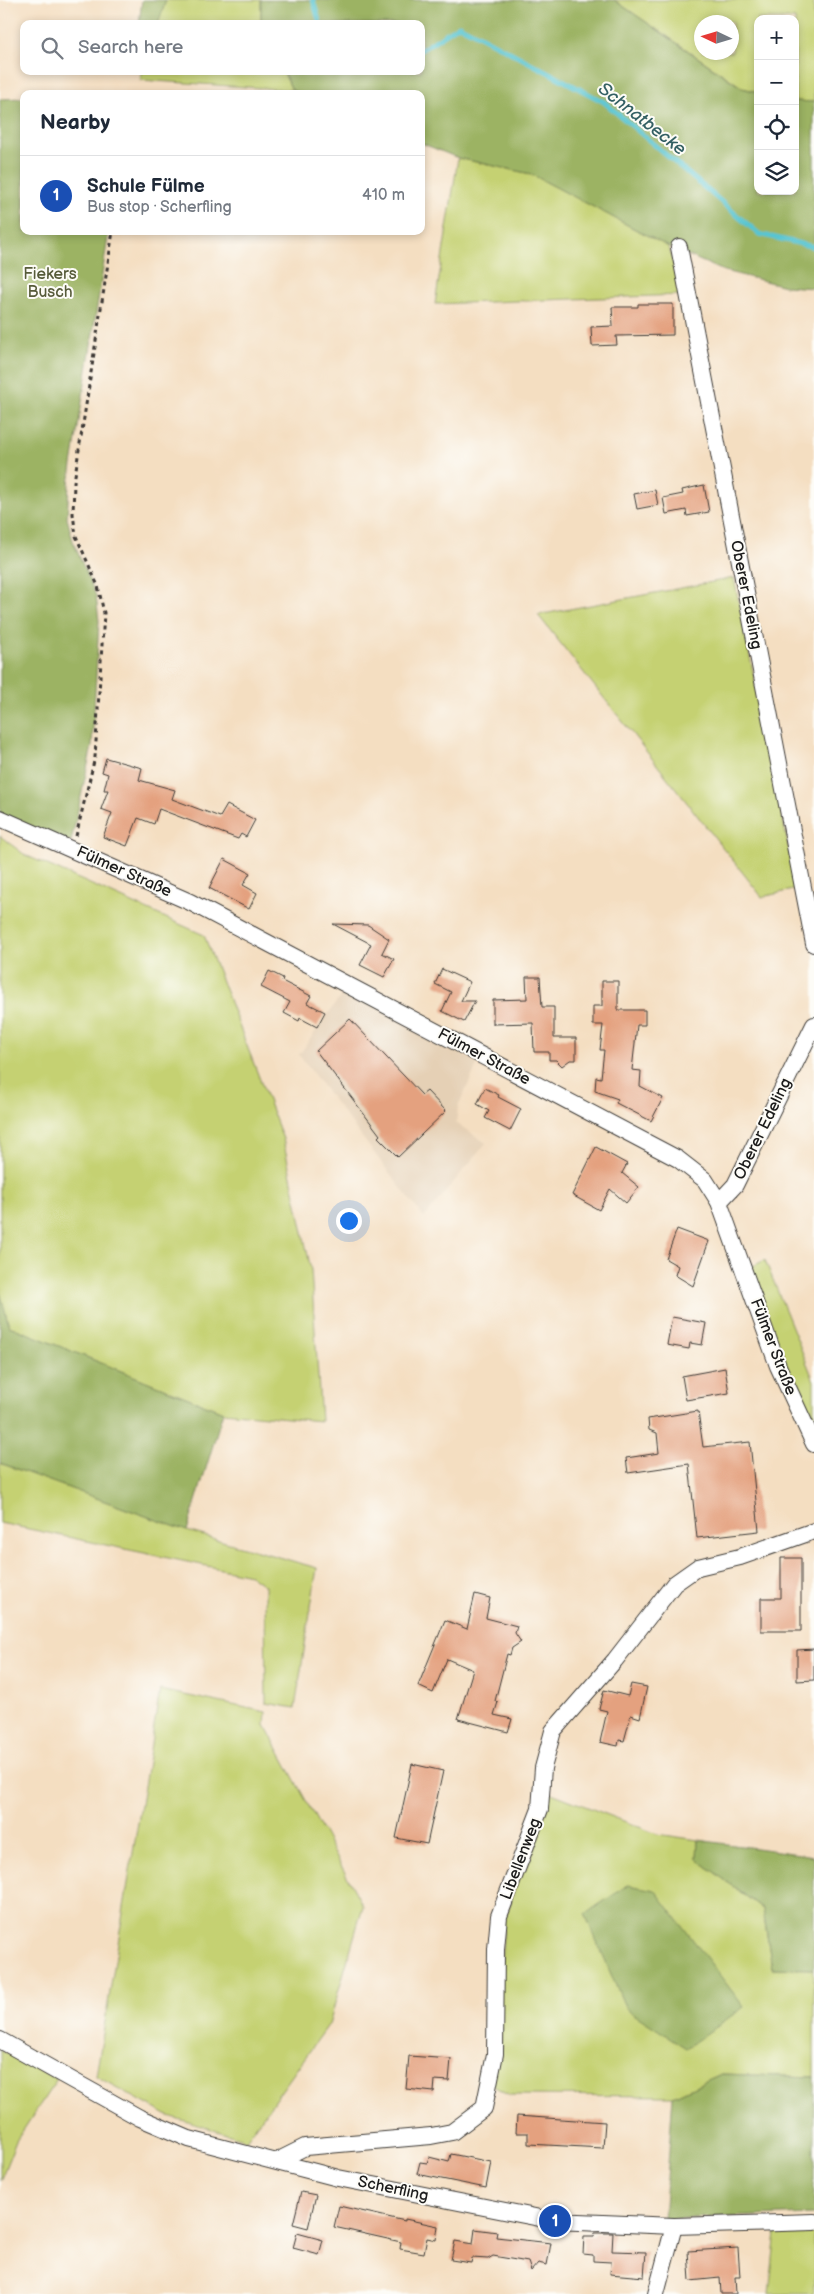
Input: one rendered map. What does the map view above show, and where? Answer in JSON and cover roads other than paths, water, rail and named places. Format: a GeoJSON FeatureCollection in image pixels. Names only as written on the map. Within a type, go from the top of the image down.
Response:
{"type":"FeatureCollection","features":[{"type":"Feature","properties":{"kind":"street","name":"Oberer Edeling"},"geometry":{"type":"LineString","coordinates":[[679,246],[814,944]]}},
{"type":"Feature","properties":{"kind":"street","name":"Fülmer Straße"},"geometry":{"type":"LineString","coordinates":[[0,818],[190,902],[678,1159],[705,1180],[720,1202],[778,1366],[814,1444]]}},
{"type":"Feature","properties":{"kind":"street","name":"Oberer Edeling"},"geometry":{"type":"LineString","coordinates":[[720,1202],[735,1185],[814,1025]]}},
{"type":"Feature","properties":{"kind":"street","name":"Libellenweg"},"geometry":{"type":"LineString","coordinates":[[277,2161],[306,2147],[431,2136],[452,2132],[484,2108],[495,2054],[496,1949],[499,1916],[540,1809],[542,1768],[553,1731],[615,1660],[674,1584],[698,1567],[740,1557],[814,1532]]}},
{"type":"Feature","properties":{"kind":"street","name":"Scherfling"},"geometry":{"type":"LineString","coordinates":[[0,2040],[140,2118],[189,2139],[338,2178],[556,2221],[674,2226],[814,2222]]}},
{"type":"Feature","properties":{"kind":"street"},"geometry":{"type":"LineString","coordinates":[[656,2294],[674,2226]]}},
{"type":"Feature","properties":{"kind":"waterway","name":"Schnatbecke"},"geometry":{"type":"LineString","coordinates":[[313,0],[319,20]]}},
{"type":"Feature","properties":{"kind":"waterway","name":"Schnatbecke"},"geometry":{"type":"LineString","coordinates":[[425,47],[459,25],[604,102],[759,234],[814,247]]}},
{"type":"Feature","properties":{"kind":"place","name":"Schule Fülme"},"geometry":{"type":"Point","coordinates":[555,2221]}},
{"type":"Feature","properties":{"kind":"park label","name":"Fiekers Busch"},"geometry":{"type":"Point","coordinates":[50,283]}}]}
